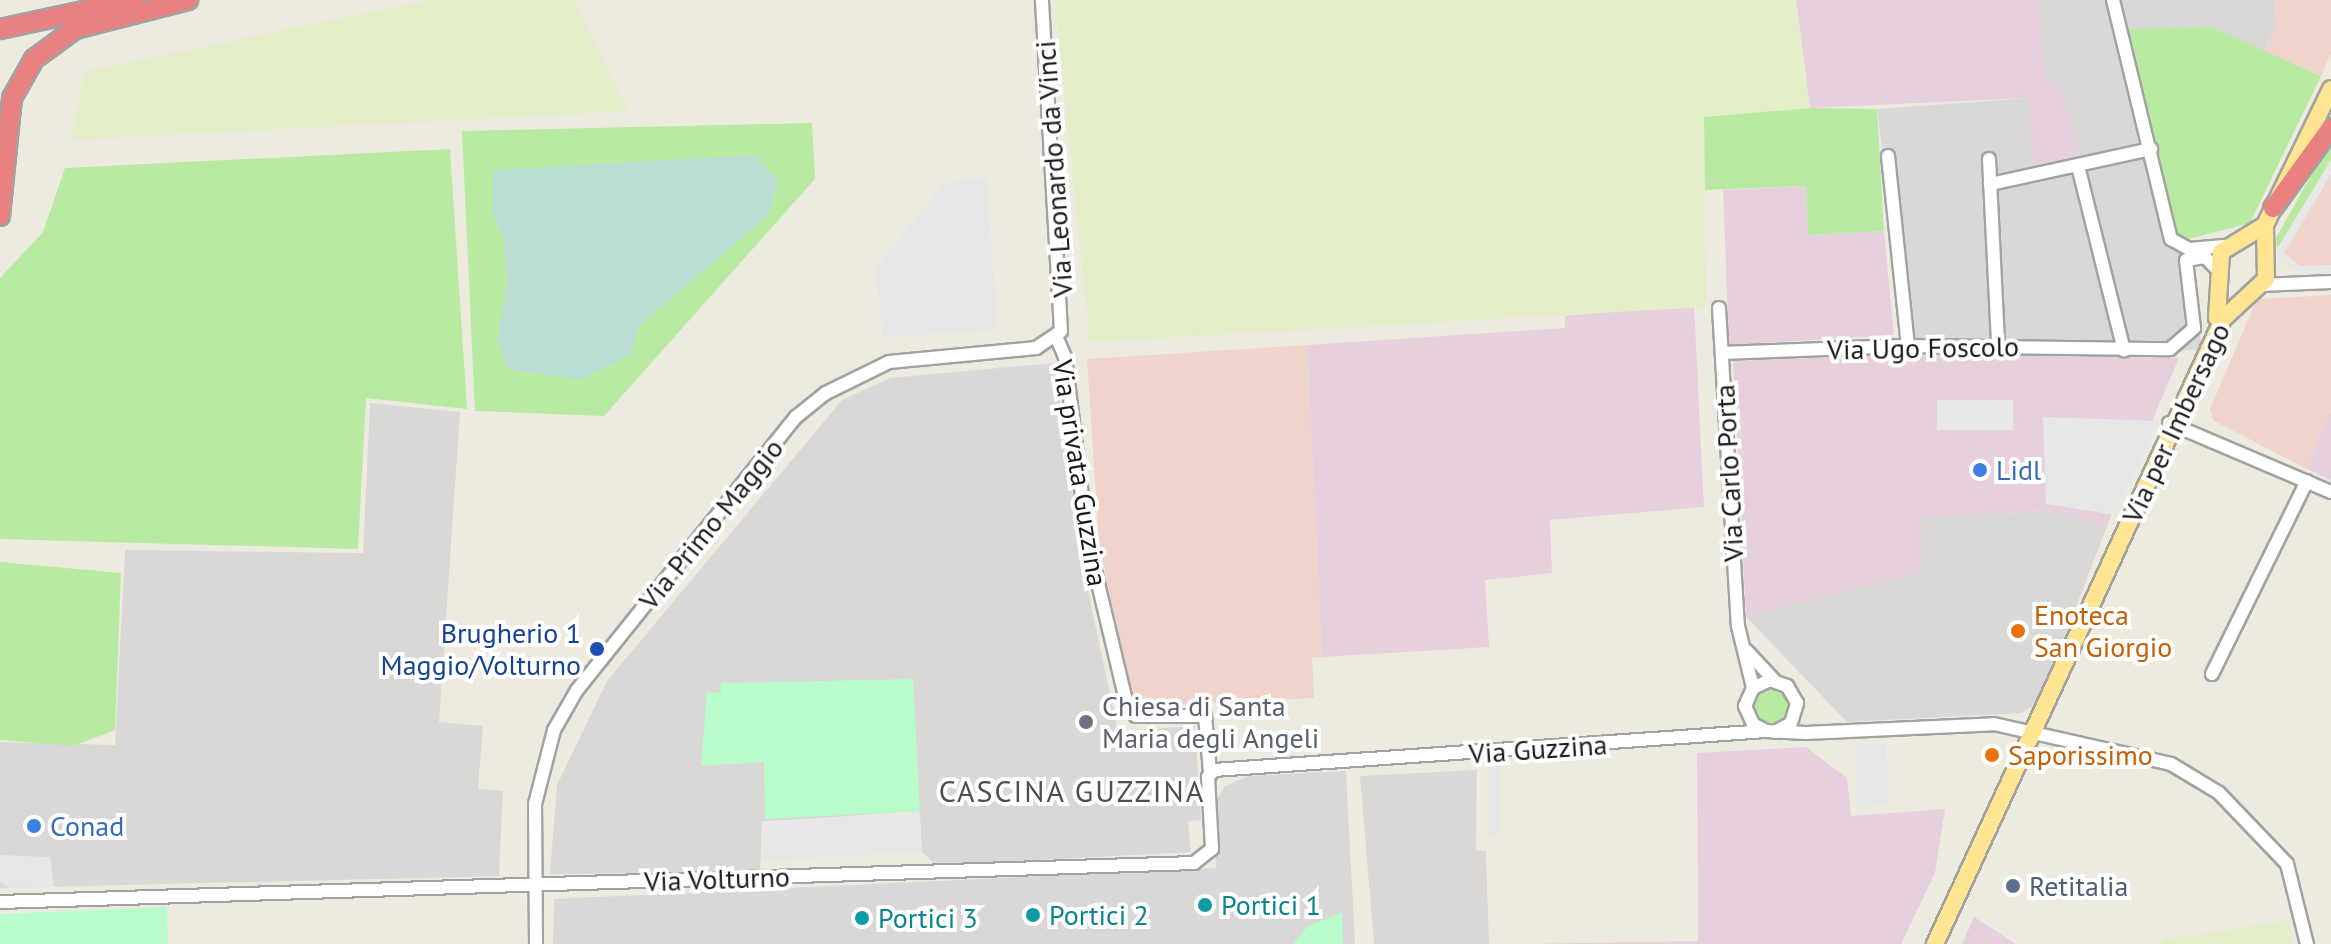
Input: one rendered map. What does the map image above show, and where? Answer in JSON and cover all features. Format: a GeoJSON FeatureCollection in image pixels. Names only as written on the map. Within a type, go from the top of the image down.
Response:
{"type":"FeatureCollection","features":[{"type":"Feature","properties":{"kind":"highway"},"geometry":{"type":"LineString","coordinates":[[0,29],[134,0]]}},
{"type":"Feature","properties":{"kind":"highway"},"geometry":{"type":"LineString","coordinates":[[0,216],[7,183],[12,98],[34,59],[75,29],[188,0]]}},
{"type":"Feature","properties":{"kind":"highway"},"geometry":{"type":"LineString","coordinates":[[2273,208],[2331,128]]}},
{"type":"Feature","properties":{"kind":"highway"},"geometry":{"type":"LineString","coordinates":[[0,153],[7,183]]}},
{"type":"Feature","properties":{"kind":"main road","name":"Via per Imbersago"},"geometry":{"type":"LineString","coordinates":[[1935,944],[2036,728],[2218,317],[2220,276],[2227,246],[2244,240],[2265,225],[2331,89]]}},
{"type":"Feature","properties":{"kind":"main road","name":"Via per Imbersago"},"geometry":{"type":"LineString","coordinates":[[2172,424],[2184,407],[2223,319],[2253,288],[2268,258],[2265,225]]}},
{"type":"Feature","properties":{"kind":"main road"},"geometry":{"type":"LineString","coordinates":[[2244,240],[2268,258]]}},
{"type":"Feature","properties":{"kind":"main road","name":"Via per Imbersago"},"geometry":{"type":"LineString","coordinates":[[2220,276],[2253,288]]}},
{"type":"Feature","properties":{"kind":"street","name":"Via Leonardo da Vinci"},"geometry":{"type":"LineString","coordinates":[[1042,0],[1064,315],[1056,336]]}},
{"type":"Feature","properties":{"kind":"street"},"geometry":{"type":"LineString","coordinates":[[2113,0],[2173,243],[2209,251],[2227,246]]}},
{"type":"Feature","properties":{"kind":"street"},"geometry":{"type":"LineString","coordinates":[[1990,184],[2151,149]]}},
{"type":"Feature","properties":{"kind":"street"},"geometry":{"type":"LineString","coordinates":[[1888,156],[1908,346]]}},
{"type":"Feature","properties":{"kind":"street"},"geometry":{"type":"LineString","coordinates":[[1989,159],[1998,346]]}},
{"type":"Feature","properties":{"kind":"street"},"geometry":{"type":"LineString","coordinates":[[2078,166],[2124,350]]}},
{"type":"Feature","properties":{"kind":"street","name":"Via Ugo Foscolo"},"geometry":{"type":"LineString","coordinates":[[1722,353],[1908,346],[2124,350],[2186,343],[2195,318],[2185,264],[2204,257],[2220,276]]}},
{"type":"Feature","properties":{"kind":"street"},"geometry":{"type":"LineString","coordinates":[[2268,258],[2290,283]]}},
{"type":"Feature","properties":{"kind":"street"},"geometry":{"type":"LineString","coordinates":[[2253,288],[2331,282]]}},
{"type":"Feature","properties":{"kind":"street","name":"Via Carlo Porta"},"geometry":{"type":"LineString","coordinates":[[1719,308],[1740,638],[1753,688]]}},
{"type":"Feature","properties":{"kind":"street","name":"Via privata Guzzina"},"geometry":{"type":"LineString","coordinates":[[1056,336],[1065,357],[1087,537],[1127,705],[1136,716],[1205,716],[1210,772]]}},
{"type":"Feature","properties":{"kind":"street","name":"Via Primo Maggio"},"geometry":{"type":"LineString","coordinates":[[536,944],[539,774],[565,708],[796,417],[839,385],[889,362],[1029,349],[1056,336]]}},
{"type":"Feature","properties":{"kind":"street"},"geometry":{"type":"LineString","coordinates":[[2184,407],[2202,433]]}},
{"type":"Feature","properties":{"kind":"street"},"geometry":{"type":"LineString","coordinates":[[2172,424],[2202,433],[2331,492]]}},
{"type":"Feature","properties":{"kind":"street"},"geometry":{"type":"LineString","coordinates":[[2212,674],[2307,481]]}},
{"type":"Feature","properties":{"kind":"street"},"geometry":{"type":"LineString","coordinates":[[1740,638],[1775,681],[1794,694],[1796,713],[1804,725],[1826,732]]}},
{"type":"Feature","properties":{"kind":"street"},"geometry":{"type":"LineString","coordinates":[[1775,681],[1753,688],[1745,706],[1750,720],[1770,732],[1796,713]]}},
{"type":"Feature","properties":{"kind":"street"},"geometry":{"type":"LineString","coordinates":[[1728,735],[1750,720]]}},
{"type":"Feature","properties":{"kind":"street","name":"Via Guzzina"},"geometry":{"type":"LineString","coordinates":[[1210,772],[1770,732],[2036,728],[2171,764],[2219,793],[2287,864],[2307,944]]}},
{"type":"Feature","properties":{"kind":"street","name":"Via Volturno"},"geometry":{"type":"LineString","coordinates":[[0,902],[1194,863],[1212,849],[1210,772]]}},
{"type":"Feature","properties":{"kind":"shaded area"},"geometry":{"type":"Polygon","coordinates":[[[1796,0],[2038,0],[2046,81],[2060,81],[2081,160],[2034,170],[2028,98],[1810,108],[1796,0]]]}},
{"type":"Feature","properties":{"kind":"shaded area"},"geometry":{"type":"Polygon","coordinates":[[[2038,0],[2274,0],[2277,23],[2264,51],[2211,27],[2125,30],[2202,343],[2197,350],[1909,340],[1894,151],[1882,149],[1877,109],[2028,98],[2081,160],[2060,81],[2046,82],[2038,0]]]}},
{"type":"Feature","properties":{"kind":"shaded area"},"geometry":{"type":"Polygon","coordinates":[[[2274,0],[2331,0],[2331,54],[2321,76],[2264,51],[2277,23],[2274,0]]]}},
{"type":"Feature","properties":{"kind":"shaded area"},"geometry":{"type":"Polygon","coordinates":[[[755,155],[778,180],[769,214],[639,326],[630,355],[580,380],[508,369],[497,339],[507,286],[503,238],[492,212],[493,170],[755,155]]]}},
{"type":"Feature","properties":{"kind":"shaded area"},"geometry":{"type":"Polygon","coordinates":[[[2331,160],[2331,273],[2307,274],[2279,261],[2277,249],[2331,160]]]}},
{"type":"Feature","properties":{"kind":"shaded area"},"geometry":{"type":"Polygon","coordinates":[[[2331,160],[2331,174],[2284,253],[2301,266],[2331,265],[2331,273],[2307,274],[2279,261],[2277,249],[2331,160]]]}},
{"type":"Feature","properties":{"kind":"shaded area"},"geometry":{"type":"Polygon","coordinates":[[[986,177],[998,329],[883,338],[875,268],[945,183],[986,177]]]}},
{"type":"Feature","properties":{"kind":"shaded area"},"geometry":{"type":"Polygon","coordinates":[[[1806,186],[1808,235],[1884,231],[1894,335],[1729,345],[1723,190],[1806,186]]]}},
{"type":"Feature","properties":{"kind":"shaded area"},"geometry":{"type":"Polygon","coordinates":[[[2331,295],[2331,411],[2307,469],[2214,421],[2210,409],[2257,299],[2331,295]]]}},
{"type":"Feature","properties":{"kind":"shaded area"},"geometry":{"type":"Polygon","coordinates":[[[1694,304],[1704,507],[1550,520],[1552,573],[1485,580],[1489,647],[1322,657],[1307,345],[1565,328],[1565,316],[1694,304]]]}},
{"type":"Feature","properties":{"kind":"shaded area"},"geometry":{"type":"Polygon","coordinates":[[[1307,345],[1322,657],[1312,657],[1314,698],[1152,706],[1131,697],[1099,543],[1087,359],[1307,345]]]}},
{"type":"Feature","properties":{"kind":"shaded area"},"geometry":{"type":"Polygon","coordinates":[[[1927,353],[2179,358],[2107,526],[2047,511],[1921,517],[1920,573],[1746,617],[1733,361],[1927,353]]]}},
{"type":"Feature","properties":{"kind":"shaded area"},"geometry":{"type":"Polygon","coordinates":[[[1055,363],[1083,568],[1118,731],[1195,726],[1201,820],[1188,821],[1191,852],[936,865],[922,852],[919,811],[762,822],[760,872],[550,874],[557,785],[607,681],[842,400],[890,378],[1055,363]]]}},
{"type":"Feature","properties":{"kind":"shaded area"},"geometry":{"type":"Polygon","coordinates":[[[1937,400],[2013,400],[2013,430],[1937,430],[1937,400]]]}},
{"type":"Feature","properties":{"kind":"shaded area"},"geometry":{"type":"Polygon","coordinates":[[[370,403],[460,412],[439,722],[483,726],[478,789],[503,791],[499,876],[0,888],[0,742],[115,745],[125,550],[363,553],[370,403]]]}},
{"type":"Feature","properties":{"kind":"shaded area"},"geometry":{"type":"Polygon","coordinates":[[[2331,411],[2331,480],[2307,469],[2331,411]]]}},
{"type":"Feature","properties":{"kind":"shaded area"},"geometry":{"type":"Polygon","coordinates":[[[2043,417],[2159,421],[2116,515],[2046,504],[2043,417]]]}},
{"type":"Feature","properties":{"kind":"shaded area"},"geometry":{"type":"Polygon","coordinates":[[[2047,511],[2107,526],[2056,659],[2033,706],[2021,713],[1847,722],[1746,617],[1920,573],[1920,517],[2047,511]]]}},
{"type":"Feature","properties":{"kind":"shaded area"},"geometry":{"type":"Polygon","coordinates":[[[1886,744],[1888,806],[1857,807],[1855,745],[1886,744]]]}},
{"type":"Feature","properties":{"kind":"shaded area"},"geometry":{"type":"Polygon","coordinates":[[[1806,747],[1847,778],[1851,816],[1945,809],[1935,873],[1901,944],[1528,944],[1698,941],[1697,753],[1806,747]]]}},
{"type":"Feature","properties":{"kind":"shaded area"},"geometry":{"type":"Polygon","coordinates":[[[1489,764],[1500,764],[1500,836],[1489,836],[1489,764]]]}},
{"type":"Feature","properties":{"kind":"shaded area"},"geometry":{"type":"Polygon","coordinates":[[[1477,770],[1476,850],[1486,851],[1489,944],[1374,944],[1360,776],[1477,770]]]}},
{"type":"Feature","properties":{"kind":"shaded area"},"geometry":{"type":"Polygon","coordinates":[[[1346,771],[1355,944],[553,944],[554,899],[1216,868],[1214,805],[1225,786],[1249,776],[1346,771]]]}},
{"type":"Feature","properties":{"kind":"shaded area"},"geometry":{"type":"Polygon","coordinates":[[[920,813],[922,852],[764,860],[762,821],[920,813]]]}},
{"type":"Feature","properties":{"kind":"shaded area"},"geometry":{"type":"Polygon","coordinates":[[[0,855],[50,857],[54,887],[10,888],[0,882],[0,855]]]}},
{"type":"Feature","properties":{"kind":"shaded area"},"geometry":{"type":"Polygon","coordinates":[[[1974,917],[2016,944],[1962,944],[1974,917]]]}},
{"type":"Feature","properties":{"kind":"green space"},"geometry":{"type":"Polygon","coordinates":[[[430,0],[573,0],[628,111],[70,140],[86,71],[430,0]]]}},
{"type":"Feature","properties":{"kind":"green space"},"geometry":{"type":"Polygon","coordinates":[[[1055,0],[1796,0],[1810,108],[1704,118],[1706,307],[1090,342],[1055,0]]]}},
{"type":"Feature","properties":{"kind":"green space"},"geometry":{"type":"Polygon","coordinates":[[[2211,27],[2321,76],[2250,223],[2185,240],[2176,236],[2125,29],[2211,27]]]}},
{"type":"Feature","properties":{"kind":"green space"},"geometry":{"type":"Polygon","coordinates":[[[1810,108],[1877,109],[1884,231],[1808,235],[1806,186],[1705,190],[1704,117],[1810,108]]]}},
{"type":"Feature","properties":{"kind":"green space"},"geometry":{"type":"Polygon","coordinates":[[[812,123],[815,179],[604,416],[475,411],[462,131],[812,123]]]}},
{"type":"Feature","properties":{"kind":"green space"},"geometry":{"type":"Polygon","coordinates":[[[2331,140],[2331,160],[2277,249],[2276,238],[2331,140]]]}},
{"type":"Feature","properties":{"kind":"green space"},"geometry":{"type":"Polygon","coordinates":[[[450,149],[467,409],[366,398],[358,549],[0,539],[0,278],[43,232],[65,168],[450,149]]]}},
{"type":"Feature","properties":{"kind":"green space"},"geometry":{"type":"Polygon","coordinates":[[[0,562],[121,573],[115,730],[73,746],[0,740],[0,562]]]}},
{"type":"Feature","properties":{"kind":"green space"},"geometry":{"type":"Polygon","coordinates":[[[913,679],[920,811],[765,819],[764,762],[701,766],[707,692],[721,693],[721,683],[913,679]]]}},
{"type":"Feature","properties":{"kind":"green space"},"geometry":{"type":"Polygon","coordinates":[[[1771,689],[1783,694],[1788,706],[1783,718],[1771,723],[1759,718],[1754,706],[1759,694],[1771,689]]]}},
{"type":"Feature","properties":{"kind":"green space"},"geometry":{"type":"Polygon","coordinates":[[[167,907],[168,944],[0,944],[0,914],[167,907]]]}},
{"type":"Feature","properties":{"kind":"green space"},"geometry":{"type":"Polygon","coordinates":[[[1342,912],[1343,944],[1293,944],[1307,927],[1342,912]]]}},
{"type":"Feature","properties":{"kind":"green space"},"geometry":{"type":"Polygon","coordinates":[[[2289,920],[2293,944],[2163,944],[2163,940],[2289,920]]]}},
{"type":"Feature","properties":{"kind":"place","name":"Lidl"},"geometry":{"type":"Point","coordinates":[1980,470]}},
{"type":"Feature","properties":{"kind":"place","name":"Enoteca San Giorgio"},"geometry":{"type":"Point","coordinates":[2018,631]}},
{"type":"Feature","properties":{"kind":"place","name":"Brugherio 1 Maggio/Volturno"},"geometry":{"type":"Point","coordinates":[597,649]}},
{"type":"Feature","properties":{"kind":"place","name":"Chiesa di Santa Maria degli Angeli"},"geometry":{"type":"Point","coordinates":[1086,722]}},
{"type":"Feature","properties":{"kind":"place","name":"Saporissimo"},"geometry":{"type":"Point","coordinates":[1992,755]}},
{"type":"Feature","properties":{"kind":"place","name":"Conad"},"geometry":{"type":"Point","coordinates":[34,826]}},
{"type":"Feature","properties":{"kind":"place","name":"Retitalia"},"geometry":{"type":"Point","coordinates":[2013,886]}},
{"type":"Feature","properties":{"kind":"place","name":"Portici 1"},"geometry":{"type":"Point","coordinates":[1205,905]}},
{"type":"Feature","properties":{"kind":"place","name":"Portici 2"},"geometry":{"type":"Point","coordinates":[1033,915]}},
{"type":"Feature","properties":{"kind":"place","name":"Portici 3"},"geometry":{"type":"Point","coordinates":[862,918]}},
{"type":"Feature","properties":{"kind":"district","name":"CASCINA GUZZINA"},"geometry":{"type":"Point","coordinates":[1072,791]}}]}
